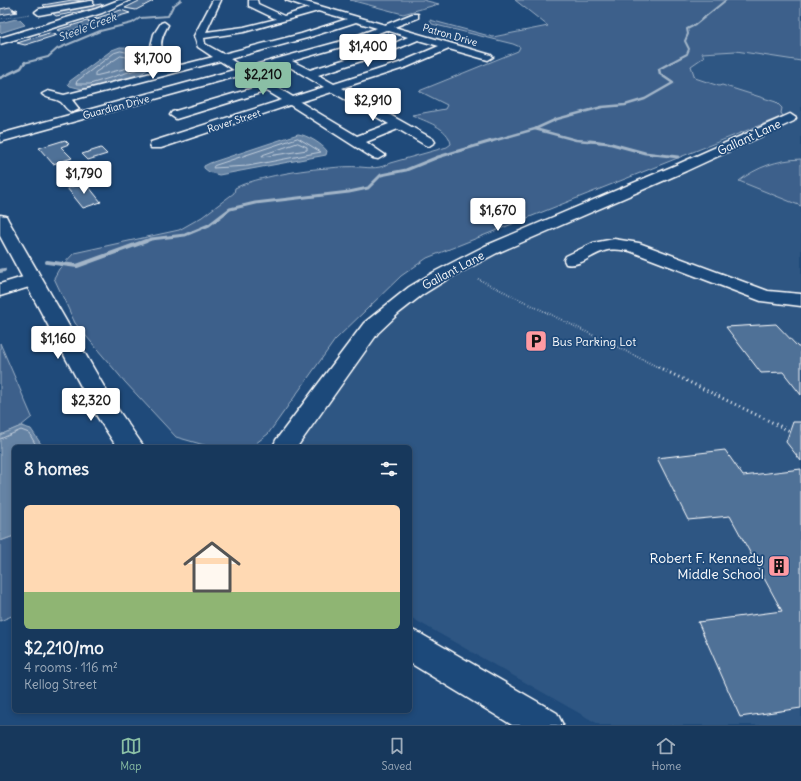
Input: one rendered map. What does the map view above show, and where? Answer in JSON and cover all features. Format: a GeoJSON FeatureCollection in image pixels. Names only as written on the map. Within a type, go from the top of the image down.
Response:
{"type":"FeatureCollection","features":[{"type":"Feature","properties":{"kind":"main road"},"geometry":{"type":"LineString","coordinates":[[0,220],[106,411],[130,445]]}},
{"type":"Feature","properties":{"kind":"main road"},"geometry":{"type":"LineString","coordinates":[[412,646],[545,725]]}},
{"type":"Feature","properties":{"kind":"street"},"geometry":{"type":"LineString","coordinates":[[36,13],[105,0]]}},
{"type":"Feature","properties":{"kind":"street"},"geometry":{"type":"LineString","coordinates":[[0,41],[112,7],[126,0]]}},
{"type":"Feature","properties":{"kind":"street"},"geometry":{"type":"LineString","coordinates":[[217,0],[199,35],[202,45],[378,155]]}},
{"type":"Feature","properties":{"kind":"street"},"geometry":{"type":"LineString","coordinates":[[253,0],[252,4],[255,6],[283,19]]}},
{"type":"Feature","properties":{"kind":"street","name":"Patron Drive"},"geometry":{"type":"LineString","coordinates":[[290,0],[488,57]]}},
{"type":"Feature","properties":{"kind":"street"},"geometry":{"type":"LineString","coordinates":[[31,4],[36,13],[46,19],[60,23]]}},
{"type":"Feature","properties":{"kind":"street"},"geometry":{"type":"LineString","coordinates":[[199,35],[222,34],[283,19],[318,8]]}},
{"type":"Feature","properties":{"kind":"street","name":"Guardian Drive"},"geometry":{"type":"LineString","coordinates":[[0,138],[345,43],[415,16]]}},
{"type":"Feature","properties":{"kind":"street"},"geometry":{"type":"LineString","coordinates":[[48,94],[64,99],[304,36],[356,19]]}},
{"type":"Feature","properties":{"kind":"street"},"geometry":{"type":"LineString","coordinates":[[164,24],[154,41],[154,45],[161,56],[180,69]]}},
{"type":"Feature","properties":{"kind":"street"},"geometry":{"type":"LineString","coordinates":[[309,74],[383,51],[416,36]]}},
{"type":"Feature","properties":{"kind":"street","name":"Rover Street"},"geometry":{"type":"LineString","coordinates":[[156,145],[334,89],[419,59],[447,46]]}},
{"type":"Feature","properties":{"kind":"street"},"geometry":{"type":"LineString","coordinates":[[284,60],[429,142]]}},
{"type":"Feature","properties":{"kind":"street"},"geometry":{"type":"LineString","coordinates":[[136,81],[197,132]]}},
{"type":"Feature","properties":{"kind":"street"},"geometry":{"type":"LineString","coordinates":[[176,115],[269,86]]}},
{"type":"Feature","properties":{"kind":"street"},"geometry":{"type":"LineString","coordinates":[[64,99],[79,117]]}},
{"type":"Feature","properties":{"kind":"street","name":"Gallant Lane"},"geometry":{"type":"LineString","coordinates":[[285,445],[371,328],[383,316],[422,286],[480,255],[672,172],[790,118]]}},
{"type":"Feature","properties":{"kind":"street"},"geometry":{"type":"LineString","coordinates":[[356,141],[398,125]]}},
{"type":"Feature","properties":{"kind":"street"},"geometry":{"type":"LineString","coordinates":[[572,260],[599,247],[614,244],[633,246],[723,282],[767,297],[801,300]]}},
{"type":"Feature","properties":{"kind":"street"},"geometry":{"type":"LineString","coordinates":[[0,290],[32,280]]}},
{"type":"Feature","properties":{"kind":"path"},"geometry":{"type":"LineString","coordinates":[[0,19],[36,13]]}},
{"type":"Feature","properties":{"kind":"path"},"geometry":{"type":"LineString","coordinates":[[478,279],[790,431]]}},
{"type":"Feature","properties":{"kind":"shaded area"},"geometry":{"type":"Polygon","coordinates":[[[350,0],[423,0],[439,4],[403,14],[350,0]]]}},
{"type":"Feature","properties":{"kind":"shaded area"},"geometry":{"type":"Polygon","coordinates":[[[515,0],[801,0],[801,61],[736,51],[702,53],[704,57],[691,66],[695,78],[776,102],[782,108],[781,113],[783,116],[427,258],[401,276],[335,340],[268,434],[254,445],[204,445],[176,437],[125,382],[75,323],[54,278],[59,269],[74,253],[179,230],[202,217],[234,193],[235,188],[255,180],[281,174],[319,169],[379,167],[447,147],[451,144],[446,133],[441,129],[412,115],[445,109],[447,105],[419,91],[518,51],[520,47],[432,24],[430,20],[493,37],[548,26],[515,0]]]}},
{"type":"Feature","properties":{"kind":"shaded area"},"geometry":{"type":"Polygon","coordinates":[[[801,0],[801,725],[600,725],[412,618],[412,445],[293,445],[391,314],[444,278],[795,121],[662,72],[801,0]]]}},
{"type":"Feature","properties":{"kind":"shaded area"},"geometry":{"type":"Polygon","coordinates":[[[801,159],[801,206],[739,181],[760,168],[768,165],[801,159]]]}},
{"type":"Feature","properties":{"kind":"shaded area"},"geometry":{"type":"Polygon","coordinates":[[[0,343],[32,417],[21,426],[0,435],[0,343]]]}},
{"type":"Feature","properties":{"kind":"shaded area"},"geometry":{"type":"Polygon","coordinates":[[[12,537],[12,616],[0,621],[0,541],[12,537]]]}},
{"type":"Feature","properties":{"kind":"water"},"geometry":{"type":"Polygon","coordinates":[[[16,19],[20,20],[25,25],[0,33],[0,23],[16,19]]]}},
{"type":"Feature","properties":{"kind":"water"},"geometry":{"type":"Polygon","coordinates":[[[120,47],[130,48],[138,52],[146,59],[151,67],[141,74],[90,88],[82,89],[70,86],[68,84],[112,50],[120,47]]]}},
{"type":"Feature","properties":{"kind":"water"},"geometry":{"type":"Polygon","coordinates":[[[298,134],[310,138],[325,148],[327,151],[326,155],[219,175],[209,172],[204,168],[204,166],[210,163],[298,134]]]}},
{"type":"Feature","properties":{"kind":"water"},"geometry":{"type":"Polygon","coordinates":[[[21,426],[31,429],[41,445],[12,445],[12,537],[0,541],[0,435],[21,426]]]}},
{"type":"Feature","properties":{"kind":"building"},"geometry":{"type":"Polygon","coordinates":[[[72,0],[84,1],[46,8],[43,5],[72,0]]]}},
{"type":"Feature","properties":{"kind":"building"},"geometry":{"type":"Polygon","coordinates":[[[141,0],[153,1],[136,10],[125,8],[141,0]]]}},
{"type":"Feature","properties":{"kind":"building"},"geometry":{"type":"Polygon","coordinates":[[[101,4],[105,7],[56,16],[52,13],[101,4]]]}},
{"type":"Feature","properties":{"kind":"building"},"geometry":{"type":"Polygon","coordinates":[[[10,7],[14,9],[12,10],[17,9],[18,10],[13,11],[18,12],[0,15],[0,9],[10,7]]]}},
{"type":"Feature","properties":{"kind":"building"},"geometry":{"type":"Polygon","coordinates":[[[121,10],[130,13],[102,21],[94,19],[121,10]]]}},
{"type":"Feature","properties":{"kind":"building"},"geometry":{"type":"Polygon","coordinates":[[[87,21],[95,23],[65,33],[57,30],[87,21]]]}},
{"type":"Feature","properties":{"kind":"building"},"geometry":{"type":"Polygon","coordinates":[[[49,33],[57,35],[25,45],[17,43],[49,33]]]}},
{"type":"Feature","properties":{"kind":"building"},"geometry":{"type":"Polygon","coordinates":[[[65,140],[69,144],[61,147],[72,158],[53,164],[39,148],[65,140]]]}},
{"type":"Feature","properties":{"kind":"building"},"geometry":{"type":"Polygon","coordinates":[[[101,148],[107,154],[88,160],[82,154],[101,148]]]}},
{"type":"Feature","properties":{"kind":"building"},"geometry":{"type":"Polygon","coordinates":[[[85,182],[101,202],[83,208],[67,188],[85,182]]]}},
{"type":"Feature","properties":{"kind":"building"},"geometry":{"type":"Polygon","coordinates":[[[776,324],[798,347],[801,347],[801,395],[783,372],[761,373],[726,327],[776,324]]]}},
{"type":"Feature","properties":{"kind":"building"},"geometry":{"type":"Polygon","coordinates":[[[793,422],[801,422],[801,461],[786,442],[793,422]]]}},
{"type":"Feature","properties":{"kind":"building","name":"Robert F. Kennedy Middle School"},"geometry":{"type":"Polygon","coordinates":[[[725,450],[743,476],[801,469],[801,708],[740,717],[698,622],[782,611],[730,516],[688,520],[657,458],[725,450]]]}},
{"type":"Feature","properties":{"kind":"waterway","name":"Steele Creek"},"geometry":{"type":"LineString","coordinates":[[24,63],[48,57],[57,49],[100,31],[132,23],[140,18],[168,16],[173,6],[181,0]]}},
{"type":"Feature","properties":{"kind":"waterway"},"geometry":{"type":"LineString","coordinates":[[670,63],[687,54],[689,49],[685,41],[688,34],[687,29],[695,25],[726,0]]}},
{"type":"Feature","properties":{"kind":"waterway"},"geometry":{"type":"LineString","coordinates":[[535,129],[557,119],[602,107],[625,105],[645,99],[673,83],[660,74],[659,69],[672,62]]}},
{"type":"Feature","properties":{"kind":"waterway","name":"Steele Creek"},"geometry":{"type":"LineString","coordinates":[[0,78],[21,68],[24,63]]}},
{"type":"Feature","properties":{"kind":"waterway"},"geometry":{"type":"LineString","coordinates":[[489,142],[535,129]]}},
{"type":"Feature","properties":{"kind":"waterway"},"geometry":{"type":"LineString","coordinates":[[535,129],[576,140],[596,142]]}},
{"type":"Feature","properties":{"kind":"waterway"},"geometry":{"type":"LineString","coordinates":[[143,242],[151,239],[185,235],[209,225],[230,209],[255,203],[349,192],[368,188],[381,175],[406,170],[438,157],[492,141]]}},
{"type":"Feature","properties":{"kind":"waterway"},"geometry":{"type":"LineString","coordinates":[[590,141],[596,142]]}},
{"type":"Feature","properties":{"kind":"waterway"},"geometry":{"type":"LineString","coordinates":[[596,142],[600,142]]}},
{"type":"Feature","properties":{"kind":"waterway"},"geometry":{"type":"LineString","coordinates":[[596,142],[608,143],[645,153],[678,157]]}},
{"type":"Feature","properties":{"kind":"waterway"},"geometry":{"type":"LineString","coordinates":[[47,262],[77,266],[146,241]]}},
{"type":"Feature","properties":{"kind":"waterway"},"geometry":{"type":"LineString","coordinates":[[0,271],[4,270]]}},
{"type":"Feature","properties":{"kind":"place","name":"Bus Parking Lot"},"geometry":{"type":"Point","coordinates":[536,341]}},
{"type":"Feature","properties":{"kind":"place","name":"Robert F. Kennedy Middle School"},"geometry":{"type":"Point","coordinates":[779,566]}}]}
